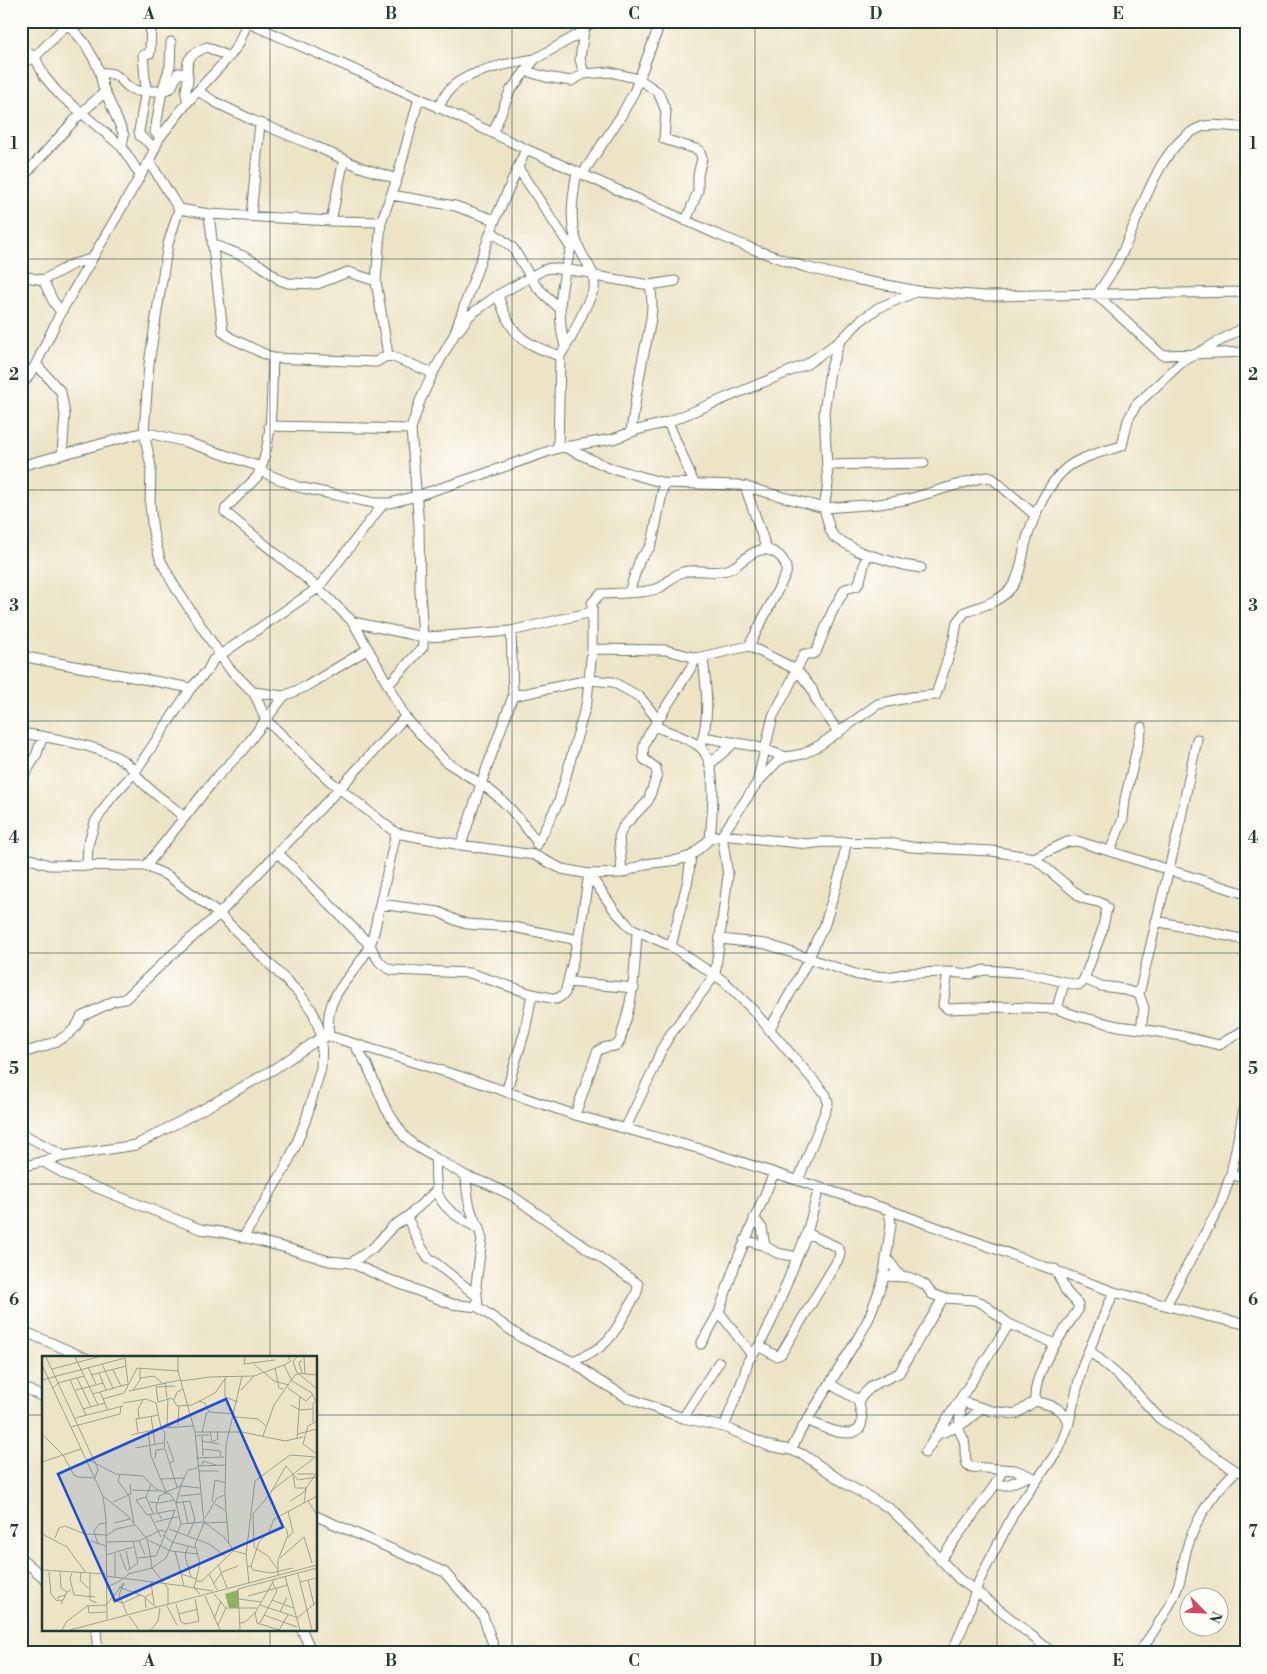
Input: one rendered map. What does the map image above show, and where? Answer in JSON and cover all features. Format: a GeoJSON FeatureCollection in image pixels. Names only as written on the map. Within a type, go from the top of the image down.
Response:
{"type":"FeatureCollection","features":[{"type":"Feature","properties":{"kind":"street"},"geometry":{"type":"LineString","coordinates":[[151,21],[150,53],[143,56],[146,90],[139,134],[155,148]]}},
{"type":"Feature","properties":{"kind":"street"},"geometry":{"type":"LineString","coordinates":[[561,447],[560,356],[571,338],[594,289],[593,274],[578,246],[575,235],[572,200],[580,172],[621,116],[634,92],[661,21]]}},
{"type":"Feature","properties":{"kind":"street"},"geometry":{"type":"LineString","coordinates":[[21,64],[34,57],[67,22],[84,42],[100,73],[105,92],[124,135],[122,147]]}},
{"type":"Feature","properties":{"kind":"street"},"geometry":{"type":"LineString","coordinates":[[21,388],[25,377],[36,364],[61,312],[149,161],[160,137],[188,101],[229,58],[238,45],[246,22],[263,25],[526,149],[686,221],[758,251],[805,267],[855,280],[918,291],[985,296],[1246,292]]}},
{"type":"Feature","properties":{"kind":"street"},"geometry":{"type":"LineString","coordinates":[[438,108],[451,88],[465,78],[500,65],[535,59],[579,34],[587,27],[580,58],[584,74]]}},
{"type":"Feature","properties":{"kind":"street"},"geometry":{"type":"LineString","coordinates":[[160,137],[155,132],[162,91],[170,66],[171,42]]}},
{"type":"Feature","properties":{"kind":"street"},"geometry":{"type":"LineString","coordinates":[[188,101],[185,91],[188,79],[186,74],[187,67],[190,58],[206,47],[218,51],[229,58]]}},
{"type":"Feature","properties":{"kind":"street"},"geometry":{"type":"LineString","coordinates":[[21,49],[34,57],[44,76],[58,92],[122,147],[140,175]]}},
{"type":"Feature","properties":{"kind":"street"},"geometry":{"type":"LineString","coordinates":[[493,133],[510,91],[535,59]]}},
{"type":"Feature","properties":{"kind":"street"},"geometry":{"type":"LineString","coordinates":[[526,71],[546,77],[571,80],[584,74],[610,72],[639,78],[658,92],[666,111],[664,139],[699,150],[702,158],[698,175],[698,191],[686,221]]}},
{"type":"Feature","properties":{"kind":"street"},"geometry":{"type":"LineString","coordinates":[[100,73],[117,75],[124,84],[137,90],[162,91],[170,88],[180,72],[186,74]]}},
{"type":"Feature","properties":{"kind":"street"},"geometry":{"type":"LineString","coordinates":[[198,91],[215,102],[260,123],[360,167],[397,179]]}},
{"type":"Feature","properties":{"kind":"street"},"geometry":{"type":"LineString","coordinates":[[21,179],[81,113],[105,92]]}},
{"type":"Feature","properties":{"kind":"street"},"geometry":{"type":"LineString","coordinates":[[388,355],[376,281],[381,222],[397,179],[419,98]]}},
{"type":"Feature","properties":{"kind":"street"},"geometry":{"type":"LineString","coordinates":[[251,216],[260,123]]}},
{"type":"Feature","properties":{"kind":"street"},"geometry":{"type":"LineString","coordinates":[[1097,295],[1119,260],[1166,157],[1187,135],[1203,126],[1246,127]]}},
{"type":"Feature","properties":{"kind":"street"},"geometry":{"type":"LineString","coordinates":[[388,686],[403,667],[423,647],[419,526],[411,429],[420,401],[454,335],[494,220],[526,149]]}},
{"type":"Feature","properties":{"kind":"street"},"geometry":{"type":"LineString","coordinates":[[331,221],[344,159]]}},
{"type":"Feature","properties":{"kind":"street"},"geometry":{"type":"LineString","coordinates":[[149,161],[179,209],[208,214],[381,222]]}},
{"type":"Feature","properties":{"kind":"street"},"geometry":{"type":"LineString","coordinates":[[518,168],[571,248]]}},
{"type":"Feature","properties":{"kind":"street"},"geometry":{"type":"LineString","coordinates":[[392,195],[455,206],[494,220]]}},
{"type":"Feature","properties":{"kind":"street"},"geometry":{"type":"LineString","coordinates":[[179,209],[168,244],[157,310],[149,364],[144,432],[151,467],[150,504],[153,532],[160,559],[175,587],[229,668],[258,701],[265,719],[330,781],[396,834],[534,855],[562,868],[589,874],[622,873],[645,864],[678,860],[691,856],[710,839],[722,835],[808,844],[822,842],[889,842],[911,847],[992,852],[1034,858],[1082,898],[1100,901],[1107,908],[1102,931],[1084,979],[1081,984],[1077,985],[1027,973],[984,970],[971,974],[948,972],[910,973],[889,977],[858,975],[766,944],[720,939]]}},
{"type":"Feature","properties":{"kind":"street"},"geometry":{"type":"LineString","coordinates":[[208,214],[223,332],[231,338],[273,358],[376,362],[388,355]]}},
{"type":"Feature","properties":{"kind":"street"},"geometry":{"type":"LineString","coordinates":[[491,231],[512,248],[536,286],[560,309]]}},
{"type":"Feature","properties":{"kind":"street"},"geometry":{"type":"LineString","coordinates":[[565,346],[560,309],[564,269],[575,235]]}},
{"type":"Feature","properties":{"kind":"street"},"geometry":{"type":"LineString","coordinates":[[212,244],[244,256],[280,280],[288,283],[317,284],[348,272],[376,281]]}},
{"type":"Feature","properties":{"kind":"street"},"geometry":{"type":"LineString","coordinates":[[21,276],[43,280],[73,264],[92,259]]}},
{"type":"Feature","properties":{"kind":"street"},"geometry":{"type":"LineString","coordinates":[[454,335],[470,315],[498,295],[550,268],[650,285],[675,280]]}},
{"type":"Feature","properties":{"kind":"street"},"geometry":{"type":"LineString","coordinates":[[43,280],[53,301],[61,312]]}},
{"type":"Feature","properties":{"kind":"street"},"geometry":{"type":"LineString","coordinates":[[630,432],[650,330],[652,295],[650,285]]}},
{"type":"Feature","properties":{"kind":"street"},"geometry":{"type":"LineString","coordinates":[[21,466],[144,432],[186,442],[261,469],[298,487],[365,501],[384,503],[416,496],[561,447],[613,439],[630,432],[668,422],[807,364],[840,341],[860,321],[878,308],[918,291]]}},
{"type":"Feature","properties":{"kind":"street"},"geometry":{"type":"LineString","coordinates":[[498,295],[504,316],[520,336],[537,348],[560,356]]}},
{"type":"Feature","properties":{"kind":"street"},"geometry":{"type":"LineString","coordinates":[[1097,295],[1162,355],[1246,352]]}},
{"type":"Feature","properties":{"kind":"street"},"geometry":{"type":"LineString","coordinates":[[625,1129],[661,1050],[670,1035],[716,975],[728,875],[722,835],[757,783],[778,761],[786,757],[803,754],[839,733],[878,704],[912,696],[936,695],[954,639],[957,622],[965,612],[999,599],[1012,588],[1017,579],[1028,534],[1041,503],[1056,479],[1071,465],[1122,446],[1128,420],[1136,405],[1182,362],[1246,326]]}},
{"type":"Feature","properties":{"kind":"street"},"geometry":{"type":"LineString","coordinates":[[840,341],[832,361],[824,412],[828,465],[828,484],[824,508],[830,530],[834,537],[853,549],[903,565],[921,568]]}},
{"type":"Feature","properties":{"kind":"street"},"geometry":{"type":"LineString","coordinates":[[388,355],[433,373]]}},
{"type":"Feature","properties":{"kind":"street"},"geometry":{"type":"LineString","coordinates":[[273,358],[270,426],[261,469],[257,477],[226,508],[225,512],[318,588],[353,622],[405,717],[445,760],[497,795],[538,842]]}},
{"type":"Feature","properties":{"kind":"street"},"geometry":{"type":"LineString","coordinates":[[36,364],[61,392],[65,415],[62,454]]}},
{"type":"Feature","properties":{"kind":"street"},"geometry":{"type":"LineString","coordinates":[[668,422],[694,483]]}},
{"type":"Feature","properties":{"kind":"street"},"geometry":{"type":"LineString","coordinates":[[270,426],[411,429]]}},
{"type":"Feature","properties":{"kind":"street"},"geometry":{"type":"LineString","coordinates":[[561,447],[608,468],[664,483],[745,486],[824,508],[909,500],[980,478],[989,477],[1036,516]]}},
{"type":"Feature","properties":{"kind":"street"},"geometry":{"type":"LineString","coordinates":[[828,465],[924,463]]}},
{"type":"Feature","properties":{"kind":"street"},"geometry":{"type":"LineString","coordinates":[[629,592],[640,559],[650,548],[653,539],[664,483]]}},
{"type":"Feature","properties":{"kind":"street"},"geometry":{"type":"LineString","coordinates":[[745,486],[767,550]]}},
{"type":"Feature","properties":{"kind":"street"},"geometry":{"type":"LineString","coordinates":[[87,866],[88,845],[95,822],[111,798],[135,772],[191,688],[208,670],[213,660],[318,588],[384,503]]}},
{"type":"Feature","properties":{"kind":"street"},"geometry":{"type":"LineString","coordinates":[[534,855],[538,842],[559,801],[587,701],[592,649],[592,603],[600,594],[650,592],[683,572],[730,569],[748,556],[758,551],[767,550],[780,556],[785,562],[786,574],[749,646]]}},
{"type":"Feature","properties":{"kind":"street"},"geometry":{"type":"LineString","coordinates":[[757,783],[773,716],[804,654],[816,652],[832,612],[845,589],[857,586],[867,554]]}},
{"type":"Feature","properties":{"kind":"street"},"geometry":{"type":"LineString","coordinates":[[353,622],[423,636],[511,631],[592,612]]}},
{"type":"Feature","properties":{"kind":"street"},"geometry":{"type":"LineString","coordinates":[[461,845],[513,696],[511,631]]}},
{"type":"Feature","properties":{"kind":"street"},"geometry":{"type":"LineString","coordinates":[[592,649],[666,650],[700,658],[749,646],[797,670],[812,689],[816,700],[839,733]]}},
{"type":"Feature","properties":{"kind":"street"},"geometry":{"type":"LineString","coordinates":[[146,866],[214,780],[242,751],[284,696],[307,686],[368,649]]}},
{"type":"Feature","properties":{"kind":"street"},"geometry":{"type":"LineString","coordinates":[[21,656],[191,688]]}},
{"type":"Feature","properties":{"kind":"street"},"geometry":{"type":"LineString","coordinates":[[622,873],[620,832],[625,824],[646,804],[657,775],[656,768],[644,759],[644,744],[700,658]]}},
{"type":"Feature","properties":{"kind":"street"},"geometry":{"type":"LineString","coordinates":[[700,658],[708,707],[700,746]]}},
{"type":"Feature","properties":{"kind":"street"},"geometry":{"type":"LineString","coordinates":[[513,696],[590,680],[613,682],[640,697],[656,723],[700,746],[710,763],[713,799],[710,839]]}},
{"type":"Feature","properties":{"kind":"street"},"geometry":{"type":"LineString","coordinates":[[252,692],[284,696]]}},
{"type":"Feature","properties":{"kind":"street"},"geometry":{"type":"LineString","coordinates":[[21,1054],[65,1037],[78,1026],[81,1017],[114,1001],[125,999],[219,914],[405,717]]}},
{"type":"Feature","properties":{"kind":"street"},"geometry":{"type":"LineString","coordinates":[[1110,851],[1123,818],[1125,799],[1142,727]]}},
{"type":"Feature","properties":{"kind":"street"},"geometry":{"type":"LineString","coordinates":[[21,733],[43,736],[114,755],[126,763],[143,783],[184,817]]}},
{"type":"Feature","properties":{"kind":"street"},"geometry":{"type":"LineString","coordinates":[[21,780],[36,756],[43,736]]}},
{"type":"Feature","properties":{"kind":"street"},"geometry":{"type":"LineString","coordinates":[[703,737],[735,742],[786,757]]}},
{"type":"Feature","properties":{"kind":"street"},"geometry":{"type":"LineString","coordinates":[[1141,1030],[1144,1008],[1139,994],[1197,739]]}},
{"type":"Feature","properties":{"kind":"street"},"geometry":{"type":"LineString","coordinates":[[710,763],[735,742]]}},
{"type":"Feature","properties":{"kind":"street"},"geometry":{"type":"LineString","coordinates":[[243,1238],[264,1205],[296,1145],[321,1068],[329,1014],[344,981],[355,969],[370,944],[396,834]]}},
{"type":"Feature","properties":{"kind":"street"},"geometry":{"type":"LineString","coordinates":[[1034,858],[1067,842],[1077,841],[1246,894]]}},
{"type":"Feature","properties":{"kind":"street"},"geometry":{"type":"LineString","coordinates":[[769,1030],[810,958],[816,939],[824,928],[842,867],[846,842]]}},
{"type":"Feature","properties":{"kind":"street"},"geometry":{"type":"LineString","coordinates":[[278,853],[370,944],[377,959],[383,966],[392,970],[470,973],[532,994],[556,999],[565,993],[568,982],[578,940],[589,874]]}},
{"type":"Feature","properties":{"kind":"street"},"geometry":{"type":"LineString","coordinates":[[21,856],[49,865],[146,866],[168,876],[219,914],[298,994],[313,1012],[326,1036],[575,1115],[684,1144],[889,1210],[1114,1292],[1246,1324]]}},
{"type":"Feature","properties":{"kind":"street"},"geometry":{"type":"LineString","coordinates":[[671,946],[688,880],[691,856]]}},
{"type":"Feature","properties":{"kind":"street"},"geometry":{"type":"LineString","coordinates":[[589,874],[601,893],[625,923],[637,932],[671,946],[692,962],[725,982],[826,1095],[828,1103],[798,1181]]}},
{"type":"Feature","properties":{"kind":"street"},"geometry":{"type":"LineString","coordinates":[[380,904],[440,912],[467,924],[513,927],[578,940]]}},
{"type":"Feature","properties":{"kind":"street"},"geometry":{"type":"LineString","coordinates":[[1156,921],[1246,940]]}},
{"type":"Feature","properties":{"kind":"street"},"geometry":{"type":"LineString","coordinates":[[575,1115],[597,1052],[600,1048],[617,1044],[627,1018],[634,988],[637,932]]}},
{"type":"Feature","properties":{"kind":"street"},"geometry":{"type":"LineString","coordinates":[[948,972],[943,1004],[948,1009],[1001,1007],[1056,1009],[1118,1026],[1182,1036],[1219,1045],[1246,1030]]}},
{"type":"Feature","properties":{"kind":"street"},"geometry":{"type":"LineString","coordinates":[[1084,979],[1101,986],[1139,994]]}},
{"type":"Feature","properties":{"kind":"street"},"geometry":{"type":"LineString","coordinates":[[568,982],[634,988]]}},
{"type":"Feature","properties":{"kind":"street"},"geometry":{"type":"LineString","coordinates":[[1056,1009],[1064,983]]}},
{"type":"Feature","properties":{"kind":"street"},"geometry":{"type":"LineString","coordinates":[[506,1092],[525,1031],[532,994]]}},
{"type":"Feature","properties":{"kind":"street"},"geometry":{"type":"LineString","coordinates":[[21,1167],[64,1156],[136,1145],[266,1074],[326,1036]]}},
{"type":"Feature","properties":{"kind":"street"},"geometry":{"type":"LineString","coordinates":[[354,1044],[367,1065],[386,1109],[404,1136],[414,1145],[466,1176],[511,1195],[638,1284],[639,1290],[610,1339],[590,1354],[572,1361]]}},
{"type":"Feature","properties":{"kind":"street"},"geometry":{"type":"LineString","coordinates":[[1166,1305],[1220,1206],[1231,1174],[1246,1099]]}},
{"type":"Feature","properties":{"kind":"street"},"geometry":{"type":"LineString","coordinates":[[21,1133],[64,1156]]}},
{"type":"Feature","properties":{"kind":"street"},"geometry":{"type":"LineString","coordinates":[[435,1158],[436,1190],[440,1199],[445,1206],[465,1221],[480,1229]]}},
{"type":"Feature","properties":{"kind":"street"},"geometry":{"type":"LineString","coordinates":[[42,1161],[70,1177],[200,1230],[221,1232],[283,1247],[329,1261],[351,1263],[452,1304],[478,1307],[522,1338],[572,1361],[616,1392],[683,1418],[724,1427],[769,1446],[791,1450],[804,1455],[846,1484],[889,1508],[914,1530],[959,1579],[1053,1653]]}},
{"type":"Feature","properties":{"kind":"street"},"geometry":{"type":"LineString","coordinates":[[701,1344],[719,1312],[735,1265],[774,1173]]}},
{"type":"Feature","properties":{"kind":"street"},"geometry":{"type":"LineString","coordinates":[[1231,1174],[1246,1179]]}},
{"type":"Feature","properties":{"kind":"street"},"geometry":{"type":"LineString","coordinates":[[466,1176],[470,1212],[480,1229],[482,1239],[476,1284],[478,1307]]}},
{"type":"Feature","properties":{"kind":"street"},"geometry":{"type":"LineString","coordinates":[[724,1427],[748,1361],[759,1346],[779,1304],[807,1233],[819,1188]]}},
{"type":"Feature","properties":{"kind":"street"},"geometry":{"type":"LineString","coordinates":[[351,1263],[373,1248],[393,1226],[407,1217],[436,1190]]}},
{"type":"Feature","properties":{"kind":"street"},"geometry":{"type":"LineString","coordinates":[[791,1450],[869,1318],[884,1276],[891,1224],[889,1210]]}},
{"type":"Feature","properties":{"kind":"street"},"geometry":{"type":"LineString","coordinates":[[407,1217],[420,1245],[428,1257],[477,1296]]}},
{"type":"Feature","properties":{"kind":"street"},"geometry":{"type":"LineString","coordinates":[[754,1218],[762,1228],[765,1246]]}},
{"type":"Feature","properties":{"kind":"street"},"geometry":{"type":"LineString","coordinates":[[759,1346],[771,1355],[781,1354],[839,1258],[840,1252],[837,1247],[807,1233]]}},
{"type":"Feature","properties":{"kind":"street"},"geometry":{"type":"LineString","coordinates":[[745,1240],[765,1246],[777,1253],[797,1257]]}},
{"type":"Feature","properties":{"kind":"street"},"geometry":{"type":"LineString","coordinates":[[886,1257],[901,1277]]}},
{"type":"Feature","properties":{"kind":"street"},"geometry":{"type":"LineString","coordinates":[[1035,1401],[1034,1392],[1039,1376],[1056,1344],[1078,1310],[1078,1304],[1066,1291],[1055,1269]]}},
{"type":"Feature","properties":{"kind":"street"},"geometry":{"type":"LineString","coordinates":[[884,1276],[918,1281],[925,1285],[932,1294],[942,1298],[974,1300],[982,1303],[1009,1324],[1056,1344]]}},
{"type":"Feature","properties":{"kind":"street"},"geometry":{"type":"LineString","coordinates":[[995,1485],[1008,1484],[1033,1477],[1049,1465],[1059,1449],[1068,1426],[1083,1364],[1114,1292]]}},
{"type":"Feature","properties":{"kind":"street"},"geometry":{"type":"LineString","coordinates":[[858,1400],[873,1385],[899,1373],[942,1298]]}},
{"type":"Feature","properties":{"kind":"street"},"geometry":{"type":"LineString","coordinates":[[719,1312],[752,1355]]}},
{"type":"Feature","properties":{"kind":"street"},"geometry":{"type":"LineString","coordinates":[[925,1453],[1009,1324]]}},
{"type":"Feature","properties":{"kind":"street"},"geometry":{"type":"LineString","coordinates":[[21,1330],[81,1356]]}},
{"type":"Feature","properties":{"kind":"street"},"geometry":{"type":"LineString","coordinates":[[1089,1350],[1130,1386],[1160,1418],[1236,1471],[1246,1472]]}},
{"type":"Feature","properties":{"kind":"street"},"geometry":{"type":"LineString","coordinates":[[683,1418],[719,1362]]}},
{"type":"Feature","properties":{"kind":"street"},"geometry":{"type":"LineString","coordinates":[[807,1420],[825,1429],[850,1434],[860,1428],[862,1421],[858,1400],[830,1384]]}},
{"type":"Feature","properties":{"kind":"street"},"geometry":{"type":"LineString","coordinates":[[21,1388],[42,1397]]}},
{"type":"Feature","properties":{"kind":"street"},"geometry":{"type":"LineString","coordinates":[[960,1401],[992,1411],[1016,1414],[1035,1401],[1048,1403],[1056,1407],[1067,1418],[1068,1426]]}},
{"type":"Feature","properties":{"kind":"street"},"geometry":{"type":"LineString","coordinates":[[960,1401],[962,1411],[959,1427],[968,1464],[971,1467],[1015,1470],[1033,1477]]}},
{"type":"Feature","properties":{"kind":"street"},"geometry":{"type":"LineString","coordinates":[[938,1434],[959,1427],[972,1418],[980,1408]]}},
{"type":"Feature","properties":{"kind":"street"},"geometry":{"type":"LineString","coordinates":[[940,1560],[995,1485],[1003,1469]]}},
{"type":"Feature","properties":{"kind":"street"},"geometry":{"type":"LineString","coordinates":[[1139,1653],[1161,1620],[1178,1586],[1184,1558],[1194,1529],[1220,1487],[1236,1471]]}},
{"type":"Feature","properties":{"kind":"street"},"geometry":{"type":"LineString","coordinates":[[952,1653],[979,1581],[1033,1477]]}},
{"type":"Feature","properties":{"kind":"street"},"geometry":{"type":"LineString","coordinates":[[318,1517],[444,1572],[483,1616],[496,1653]]}},
{"type":"Feature","properties":{"kind":"street"},"geometry":{"type":"LineString","coordinates":[[21,1558],[42,1576]]}},
{"type":"Feature","properties":{"kind":"street"},"geometry":{"type":"LineString","coordinates":[[96,1632],[98,1653]]}},
{"type":"Feature","properties":{"kind":"street"},"geometry":{"type":"LineString","coordinates":[[303,1632],[312,1653]]}}]}
